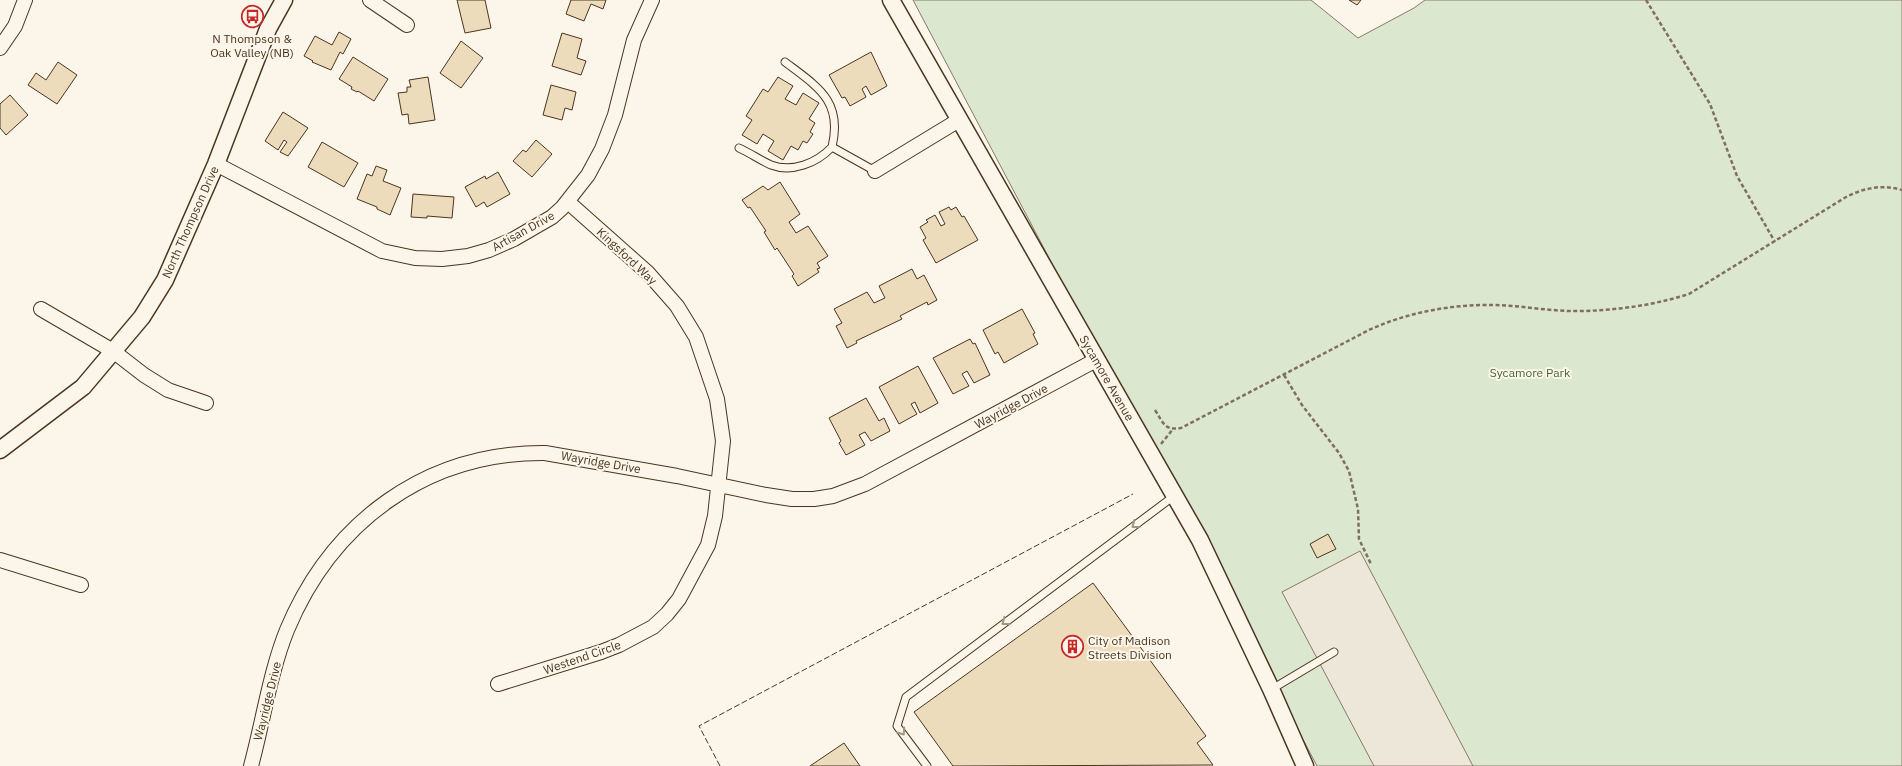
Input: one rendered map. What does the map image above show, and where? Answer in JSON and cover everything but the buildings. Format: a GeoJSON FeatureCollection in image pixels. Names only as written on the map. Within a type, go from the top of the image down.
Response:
{"type":"FeatureCollection","features":[{"type":"Feature","properties":{"kind":"street"},"geometry":{"type":"LineString","coordinates":[[0,48],[15,26],[25,0]]}},
{"type":"Feature","properties":{"kind":"street","name":"North Thompson Drive"},"geometry":{"type":"LineString","coordinates":[[0,450],[83,387],[142,317],[165,280],[216,164],[268,29],[284,0]]}},
{"type":"Feature","properties":{"kind":"street"},"geometry":{"type":"LineString","coordinates":[[370,0],[407,25]]}},
{"type":"Feature","properties":{"kind":"street","name":"Artisan Drive"},"geometry":{"type":"LineString","coordinates":[[216,164],[372,247],[397,255],[415,258],[442,258],[468,256],[489,250],[514,239],[552,217],[568,202],[588,175],[602,149],[615,114],[634,40],[652,0]]}},
{"type":"Feature","properties":{"kind":"street","name":"Sycamore Avenue"},"geometry":{"type":"LineString","coordinates":[[891,0],[1200,540],[1271,689],[1305,766]]}},
{"type":"Feature","properties":{"kind":"street"},"geometry":{"type":"LineString","coordinates":[[875,171],[959,120]]}},
{"type":"Feature","properties":{"kind":"street","name":"Kingsford Way"},"geometry":{"type":"LineString","coordinates":[[568,202],[648,273],[677,306],[696,337],[717,399],[723,441],[719,485]]}},
{"type":"Feature","properties":{"kind":"street"},"geometry":{"type":"LineString","coordinates":[[41,309],[113,351],[144,375],[168,390],[206,403]]}},
{"type":"Feature","properties":{"kind":"street","name":"Wayridge Drive"},"geometry":{"type":"LineString","coordinates":[[251,766],[280,649],[287,630],[308,588],[353,529],[392,497],[413,484],[465,463],[487,457],[528,452],[562,454],[766,495],[792,499],[814,499],[850,491],[1096,360]]}},
{"type":"Feature","properties":{"kind":"street","name":"Westend Circle"},"geometry":{"type":"LineString","coordinates":[[498,684],[601,652],[653,627],[678,599],[708,545],[719,485]]}},
{"type":"Feature","properties":{"kind":"street"},"geometry":{"type":"LineString","coordinates":[[0,560],[81,585]]}},
{"type":"Feature","properties":{"kind":"lane"},"geometry":{"type":"LineString","coordinates":[[739,148],[771,165],[784,168],[814,162],[825,155],[832,147],[835,133],[835,117],[829,101],[817,87],[785,62]]}},
{"type":"Feature","properties":{"kind":"lane"},"geometry":{"type":"LineString","coordinates":[[832,147],[875,171]]}},
{"type":"Feature","properties":{"kind":"lane"},"geometry":{"type":"LineString","coordinates":[[926,766],[897,726],[906,697],[1174,495]]}},
{"type":"Feature","properties":{"kind":"lane"},"geometry":{"type":"LineString","coordinates":[[1271,689],[1334,652]]}},
{"type":"Feature","properties":{"kind":"path"},"geometry":{"type":"LineString","coordinates":[[1646,0],[1710,104],[1737,176],[1774,242]]}},
{"type":"Feature","properties":{"kind":"path"},"geometry":{"type":"LineString","coordinates":[[1154,410],[1166,428],[1172,430],[1181,428],[1369,330],[1413,313],[1496,305],[1582,311],[1623,308],[1669,301],[1689,294],[1862,189],[1888,187],[1902,190]]}},
{"type":"Feature","properties":{"kind":"path"},"geometry":{"type":"LineString","coordinates":[[1284,375],[1302,405],[1339,453],[1349,471],[1358,509],[1359,539],[1371,564]]}},
{"type":"Feature","properties":{"kind":"green space","name":"Sycamore Park"},"geometry":{"type":"Polygon","coordinates":[[[913,0],[1311,0],[1358,38],[1414,8],[1425,0],[1902,0],[1902,766],[1317,766],[913,0]]]}},
{"type":"Feature","properties":{"kind":"shaded area"},"geometry":{"type":"Polygon","coordinates":[[[1360,551],[1473,766],[1374,766],[1282,592],[1360,551]]]}},
{"type":"Feature","properties":{"kind":"fence"},"geometry":{"type":"LineString","coordinates":[[720,766],[699,726],[1133,494]]}},
{"type":"Feature","properties":{"kind":"place","name":"N Thompson & Oak Valley (NB)"},"geometry":{"type":"Point","coordinates":[252,17]}},
{"type":"Feature","properties":{"kind":"place","name":"City of Madison Streets Division"},"geometry":{"type":"Point","coordinates":[1072,647]}}]}
